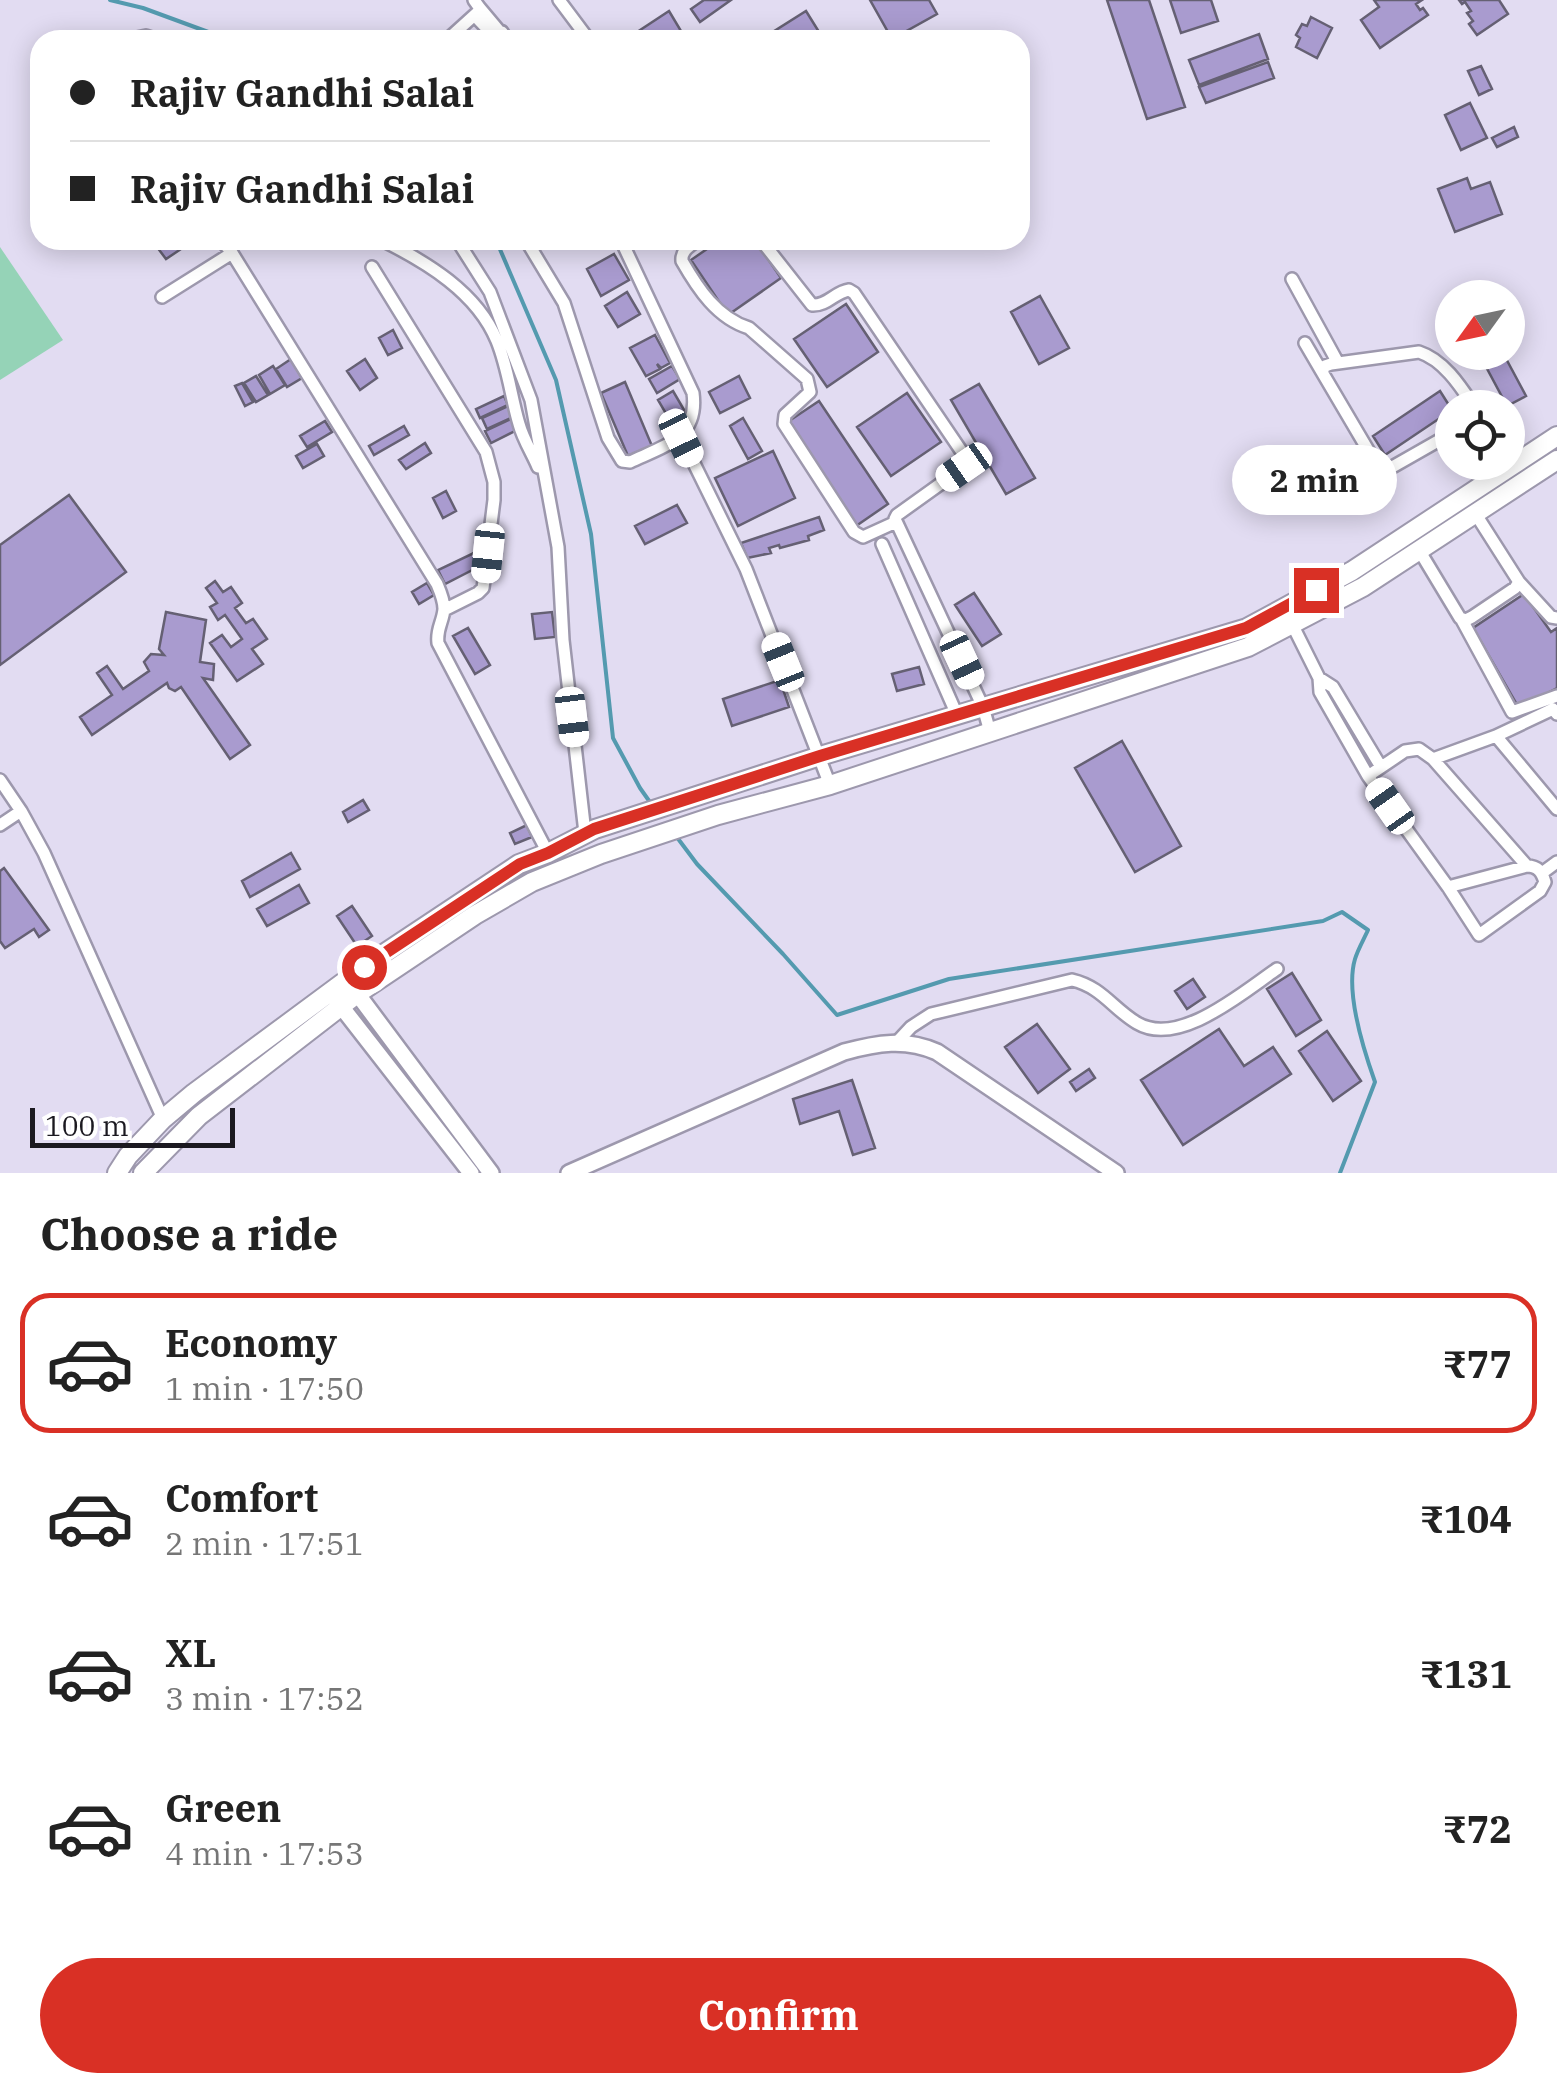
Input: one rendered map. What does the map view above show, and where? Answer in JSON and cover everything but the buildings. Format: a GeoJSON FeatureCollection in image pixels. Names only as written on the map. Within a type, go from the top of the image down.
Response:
{"type":"FeatureCollection","features":[{"type":"Feature","properties":{"kind":"main road"},"geometry":{"type":"LineString","coordinates":[[1525,452],[1557,436]]}},
{"type":"Feature","properties":{"kind":"main road"},"geometry":{"type":"LineString","coordinates":[[352,987],[532,882],[601,854],[718,815],[830,784],[1248,647],[1363,587],[1555,465]]}},
{"type":"Feature","properties":{"kind":"main road"},"geometry":{"type":"LineString","coordinates":[[143,1173],[199,1116],[336,1000],[520,864],[590,831],[820,756],[1246,628],[1352,571],[1481,480]]}},
{"type":"Feature","properties":{"kind":"main road"},"geometry":{"type":"LineString","coordinates":[[117,1173],[163,1119],[194,1092],[336,1000]]}},
{"type":"Feature","properties":{"kind":"street"},"geometry":{"type":"LineString","coordinates":[[560,0],[582,30]]}},
{"type":"Feature","properties":{"kind":"street"},"geometry":{"type":"LineString","coordinates":[[456,30],[476,8],[493,30]]}},
{"type":"Feature","properties":{"kind":"street"},"geometry":{"type":"LineString","coordinates":[[229,250],[437,584],[444,610],[436,631],[438,643],[548,853]]}},
{"type":"Feature","properties":{"kind":"street"},"geometry":{"type":"LineString","coordinates":[[401,250],[439,273],[482,317],[499,345],[520,428],[544,480]]}},
{"type":"Feature","properties":{"kind":"street"},"geometry":{"type":"LineString","coordinates":[[463,250],[490,292],[531,400],[558,547],[563,640],[590,831]]}},
{"type":"Feature","properties":{"kind":"street"},"geometry":{"type":"LineString","coordinates":[[532,250],[564,303],[608,438],[618,457],[630,462],[681,438],[692,419],[693,393],[626,250]]}},
{"type":"Feature","properties":{"kind":"street"},"geometry":{"type":"LineString","coordinates":[[684,250],[682,261],[719,313],[749,328],[807,380],[810,392],[784,415],[784,424],[854,532],[863,537],[896,522]]}},
{"type":"Feature","properties":{"kind":"street"},"geometry":{"type":"LineString","coordinates":[[769,250],[812,305],[824,304],[844,290],[854,293],[966,458],[964,467],[897,515],[896,522],[983,707],[990,732]]}},
{"type":"Feature","properties":{"kind":"street"},"geometry":{"type":"LineString","coordinates":[[162,297],[232,253]]}},
{"type":"Feature","properties":{"kind":"street"},"geometry":{"type":"LineString","coordinates":[[372,267],[486,452],[492,468],[494,500],[483,588],[444,610]]}},
{"type":"Feature","properties":{"kind":"street"},"geometry":{"type":"LineString","coordinates":[[1292,279],[1338,363]]}},
{"type":"Feature","properties":{"kind":"street"},"geometry":{"type":"LineString","coordinates":[[1305,343],[1378,467],[1387,470],[1435,443]]}},
{"type":"Feature","properties":{"kind":"street"},"geometry":{"type":"LineString","coordinates":[[1322,372],[1326,366],[1338,363],[1419,352],[1447,371],[1461,390]]}},
{"type":"Feature","properties":{"kind":"street"},"geometry":{"type":"LineString","coordinates":[[681,438],[746,569],[830,784]]}},
{"type":"Feature","properties":{"kind":"street"},"geometry":{"type":"LineString","coordinates":[[1476,513],[1520,582],[1548,614],[1557,618]]}},
{"type":"Feature","properties":{"kind":"street"},"geometry":{"type":"LineString","coordinates":[[882,544],[957,714]]}},
{"type":"Feature","properties":{"kind":"street"},"geometry":{"type":"LineString","coordinates":[[1420,550],[1512,712],[1557,696]]}},
{"type":"Feature","properties":{"kind":"street"},"geometry":{"type":"LineString","coordinates":[[1462,620],[1520,582]]}},
{"type":"Feature","properties":{"kind":"street"},"geometry":{"type":"LineString","coordinates":[[1292,624],[1319,678],[1320,692],[1368,776],[1478,935],[1540,892],[1545,882],[1542,873],[1527,866],[1448,887]]}},
{"type":"Feature","properties":{"kind":"street"},"geometry":{"type":"LineString","coordinates":[[1319,678],[1332,688],[1381,767]]}},
{"type":"Feature","properties":{"kind":"street"},"geometry":{"type":"LineString","coordinates":[[1433,759],[1555,710]]}},
{"type":"Feature","properties":{"kind":"street"},"geometry":{"type":"LineString","coordinates":[[1496,736],[1557,809]]}},
{"type":"Feature","properties":{"kind":"street"},"geometry":{"type":"LineString","coordinates":[[1368,776],[1405,751],[1419,749],[1433,759],[1527,866]]}},
{"type":"Feature","properties":{"kind":"street"},"geometry":{"type":"LineString","coordinates":[[0,780],[44,853],[163,1119]]}},
{"type":"Feature","properties":{"kind":"street"},"geometry":{"type":"LineString","coordinates":[[0,825],[21,811]]}},
{"type":"Feature","properties":{"kind":"street"},"geometry":{"type":"LineString","coordinates":[[1542,873],[1557,862]]}},
{"type":"Feature","properties":{"kind":"street"},"geometry":{"type":"LineString","coordinates":[[896,1042],[931,1014],[1072,980],[1088,983],[1138,1024],[1158,1030],[1179,1028],[1207,1016],[1277,970]]}},
{"type":"Feature","properties":{"kind":"street"},"geometry":{"type":"LineString","coordinates":[[352,987],[492,1173]]}},
{"type":"Feature","properties":{"kind":"street"},"geometry":{"type":"LineString","coordinates":[[336,1000],[470,1173]]}},
{"type":"Feature","properties":{"kind":"street"},"geometry":{"type":"LineString","coordinates":[[570,1173],[844,1052],[896,1042],[920,1044],[937,1052],[1116,1173]]}},
{"type":"Feature","properties":{"kind":"green space"},"geometry":{"type":"Polygon","coordinates":[[[0,247],[63,340],[0,380],[0,247]]]}},
{"type":"Feature","properties":{"kind":"waterway"},"geometry":{"type":"LineString","coordinates":[[110,0],[203,30]]}},
{"type":"Feature","properties":{"kind":"waterway"},"geometry":{"type":"LineString","coordinates":[[500,250],[556,380],[591,534],[613,738],[652,805]]}},
{"type":"Feature","properties":{"kind":"waterway"},"geometry":{"type":"LineString","coordinates":[[676,836],[697,864],[837,1015],[949,979],[1323,921],[1342,912],[1368,930],[1355,959],[1352,988],[1375,1082],[1340,1173]]}},
{"type":"Feature","properties":{"kind":"route"},"geometry":{"type":"LineString","coordinates":[[364,967],[520,864],[594,829],[820,756],[1246,628],[1316,590]]}}]}
